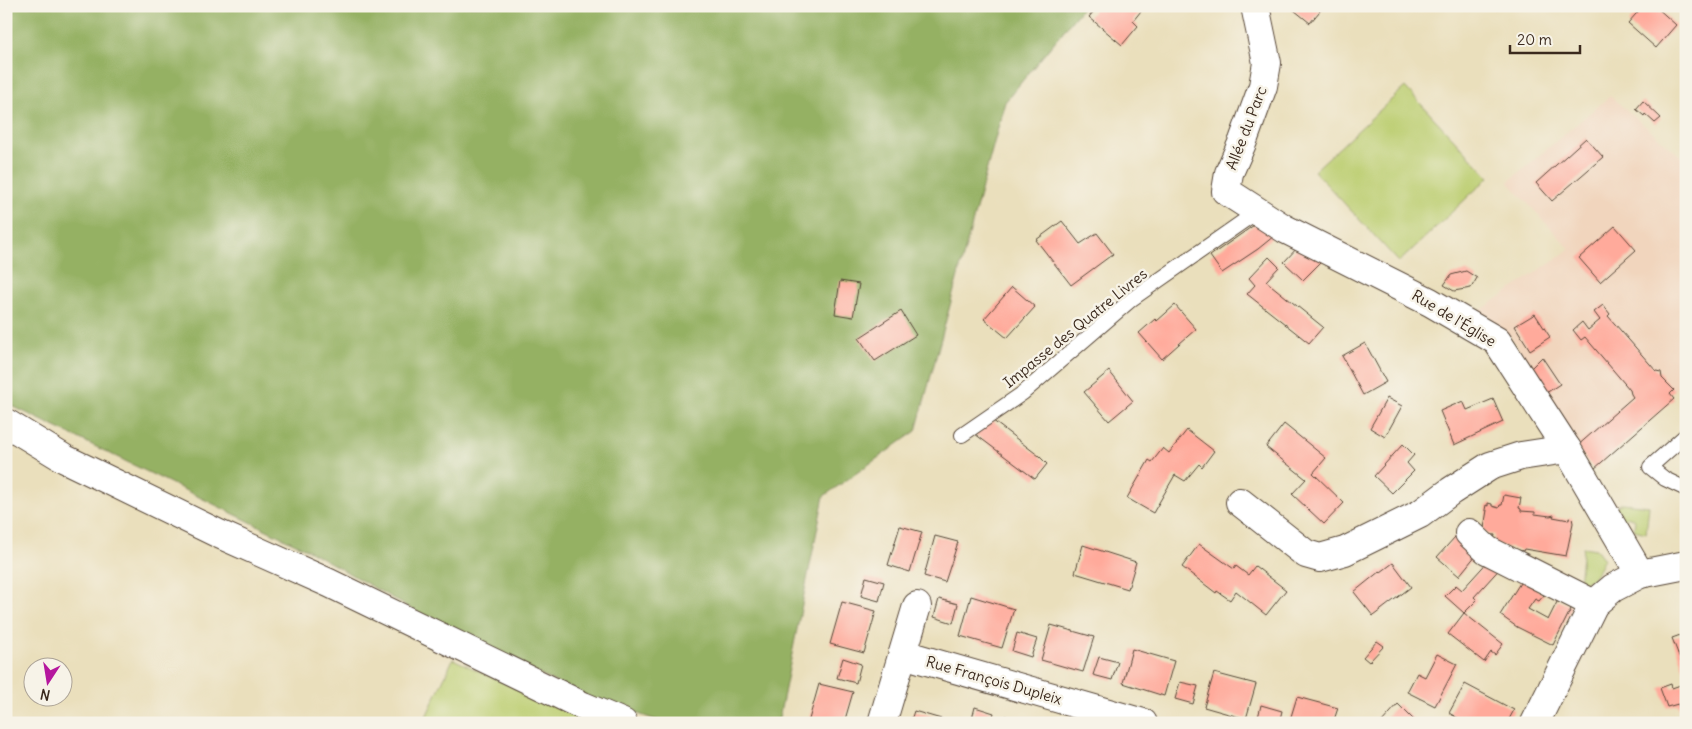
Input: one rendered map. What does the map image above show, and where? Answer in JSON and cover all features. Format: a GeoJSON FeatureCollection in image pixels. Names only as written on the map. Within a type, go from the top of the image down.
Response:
{"type":"FeatureCollection","features":[{"type":"Feature","properties":{"kind":"street","name":"Allée du Parc"},"geometry":{"type":"LineString","coordinates":[[1226,191],[1229,173],[1244,141],[1263,86],[1267,63],[1255,6]]}},
{"type":"Feature","properties":{"kind":"street","name":"Rue de l'Église"},"geometry":{"type":"LineString","coordinates":[[1226,191],[1285,229],[1430,302],[1497,341],[1567,450],[1640,574]]}},
{"type":"Feature","properties":{"kind":"street"},"geometry":{"type":"LineString","coordinates":[[6,423],[65,459],[219,534],[329,583],[583,706],[623,723]]}},
{"type":"Feature","properties":{"kind":"street"},"geometry":{"type":"LineString","coordinates":[[1240,502],[1306,554],[1320,558],[1345,551],[1420,514],[1451,490],[1490,466],[1521,456],[1567,450]]}},
{"type":"Feature","properties":{"kind":"street"},"geometry":{"type":"LineString","coordinates":[[1469,533],[1494,554],[1594,604]]}},
{"type":"Feature","properties":{"kind":"street"},"geometry":{"type":"LineString","coordinates":[[1535,723],[1548,693],[1594,604],[1614,588],[1640,574],[1686,565]]}},
{"type":"Feature","properties":{"kind":"street"},"geometry":{"type":"LineString","coordinates":[[882,723],[917,606]]}},
{"type":"Feature","properties":{"kind":"street","name":"Rue François Dupleix"},"geometry":{"type":"LineString","coordinates":[[903,654],[1143,723]]}},
{"type":"Feature","properties":{"kind":"lane","name":"Impasse des Quatre Livres"},"geometry":{"type":"LineString","coordinates":[[962,435],[1023,393],[1132,299],[1258,211]]}},
{"type":"Feature","properties":{"kind":"lane"},"geometry":{"type":"LineString","coordinates":[[1686,435],[1650,467],[1665,479],[1686,489]]}},
{"type":"Feature","properties":{"kind":"shaded area"},"geometry":{"type":"Polygon","coordinates":[[[1610,96],[1686,161],[1686,378],[1670,394],[1674,399],[1594,469],[1511,337],[1474,315],[1570,249],[1508,182],[1610,96]]]}},
{"type":"Feature","properties":{"kind":"green space"},"geometry":{"type":"Polygon","coordinates":[[[6,6],[1084,6],[1005,102],[916,431],[824,496],[778,723],[665,723],[585,696],[460,637],[310,551],[6,403],[6,6]]]}},
{"type":"Feature","properties":{"kind":"green space"},"geometry":{"type":"Polygon","coordinates":[[[1405,87],[1489,177],[1399,262],[1314,171],[1405,87]]]}},
{"type":"Feature","properties":{"kind":"green space"},"geometry":{"type":"Polygon","coordinates":[[[1622,503],[1649,506],[1646,533],[1634,530],[1635,519],[1627,516],[1622,524],[1611,510],[1622,503]]]}},
{"type":"Feature","properties":{"kind":"green space"},"geometry":{"type":"Polygon","coordinates":[[[1583,547],[1596,549],[1604,559],[1592,578],[1579,583],[1583,547]]]}},
{"type":"Feature","properties":{"kind":"green space"},"geometry":{"type":"Polygon","coordinates":[[[453,659],[579,718],[590,723],[423,723],[453,659]]]}},
{"type":"Feature","properties":{"kind":"building"},"geometry":{"type":"Polygon","coordinates":[[[1098,6],[1145,6],[1133,21],[1138,26],[1122,45],[1089,17],[1098,6]]]}},
{"type":"Feature","properties":{"kind":"building"},"geometry":{"type":"Polygon","coordinates":[[[1289,6],[1324,6],[1310,23],[1289,6]]]}},
{"type":"Feature","properties":{"kind":"building"},"geometry":{"type":"Polygon","coordinates":[[[1643,6],[1655,6],[1676,25],[1656,48],[1628,23],[1643,6]]]}},
{"type":"Feature","properties":{"kind":"building"},"geometry":{"type":"Polygon","coordinates":[[[1643,101],[1661,118],[1655,123],[1636,109],[1643,101]]]}},
{"type":"Feature","properties":{"kind":"building"},"geometry":{"type":"Polygon","coordinates":[[[1586,138],[1603,157],[1552,201],[1536,183],[1586,138]]]}},
{"type":"Feature","properties":{"kind":"building"},"geometry":{"type":"Polygon","coordinates":[[[1062,221],[1080,244],[1097,233],[1113,254],[1071,285],[1036,240],[1062,221]]]}},
{"type":"Feature","properties":{"kind":"building"},"geometry":{"type":"Polygon","coordinates":[[[1257,223],[1274,236],[1222,273],[1210,256],[1257,223]]]}},
{"type":"Feature","properties":{"kind":"building"},"geometry":{"type":"Polygon","coordinates":[[[1615,226],[1636,250],[1600,282],[1579,258],[1615,226]]]}},
{"type":"Feature","properties":{"kind":"building"},"geometry":{"type":"Polygon","coordinates":[[[1299,246],[1324,259],[1303,280],[1284,262],[1299,246]]]}},
{"type":"Feature","properties":{"kind":"building"},"geometry":{"type":"Polygon","coordinates":[[[1269,257],[1279,267],[1266,281],[1323,327],[1309,343],[1247,294],[1255,285],[1249,278],[1269,257]]]}},
{"type":"Feature","properties":{"kind":"building"},"geometry":{"type":"Polygon","coordinates":[[[1466,271],[1477,278],[1471,288],[1454,291],[1444,285],[1451,275],[1466,271]]]}},
{"type":"Feature","properties":{"kind":"building"},"geometry":{"type":"Polygon","coordinates":[[[840,281],[859,284],[853,317],[835,314],[840,281]]]}},
{"type":"Feature","properties":{"kind":"building"},"geometry":{"type":"Polygon","coordinates":[[[1012,287],[1035,307],[1007,338],[984,319],[1012,287]]]}},
{"type":"Feature","properties":{"kind":"building"},"geometry":{"type":"Polygon","coordinates":[[[1175,305],[1196,329],[1162,359],[1139,333],[1155,319],[1157,321],[1175,305]]]}},
{"type":"Feature","properties":{"kind":"building"},"geometry":{"type":"Polygon","coordinates":[[[1603,305],[1610,314],[1608,316],[1656,371],[1661,372],[1662,378],[1674,390],[1670,394],[1674,399],[1594,469],[1576,447],[1633,397],[1630,390],[1585,337],[1581,340],[1573,330],[1582,322],[1588,330],[1600,320],[1594,312],[1603,305]]]}},
{"type":"Feature","properties":{"kind":"building"},"geometry":{"type":"Polygon","coordinates":[[[901,311],[916,335],[875,361],[859,338],[901,311]]]}},
{"type":"Feature","properties":{"kind":"building"},"geometry":{"type":"Polygon","coordinates":[[[1535,314],[1550,337],[1530,350],[1515,326],[1535,314]]]}},
{"type":"Feature","properties":{"kind":"building"},"geometry":{"type":"Polygon","coordinates":[[[1365,343],[1386,382],[1363,395],[1342,356],[1365,343]]]}},
{"type":"Feature","properties":{"kind":"building"},"geometry":{"type":"Polygon","coordinates":[[[1542,357],[1560,384],[1546,393],[1530,369],[1542,357]]]}},
{"type":"Feature","properties":{"kind":"building"},"geometry":{"type":"Polygon","coordinates":[[[1109,371],[1133,401],[1109,421],[1084,392],[1109,371]]]}},
{"type":"Feature","properties":{"kind":"building"},"geometry":{"type":"Polygon","coordinates":[[[1387,398],[1402,406],[1385,437],[1370,428],[1387,398]]]}},
{"type":"Feature","properties":{"kind":"building"},"geometry":{"type":"Polygon","coordinates":[[[1493,399],[1503,422],[1454,445],[1440,411],[1463,401],[1467,410],[1493,399]]]}},
{"type":"Feature","properties":{"kind":"building"},"geometry":{"type":"Polygon","coordinates":[[[992,420],[1047,464],[1035,479],[975,434],[992,420]]]}},
{"type":"Feature","properties":{"kind":"building"},"geometry":{"type":"Polygon","coordinates":[[[1284,424],[1326,458],[1313,473],[1344,503],[1324,524],[1292,494],[1306,479],[1266,447],[1284,424]]]}},
{"type":"Feature","properties":{"kind":"building"},"geometry":{"type":"Polygon","coordinates":[[[1187,430],[1214,451],[1202,467],[1199,464],[1185,481],[1175,475],[1153,513],[1127,498],[1149,460],[1152,462],[1163,448],[1169,453],[1187,430]]]}},
{"type":"Feature","properties":{"kind":"building"},"geometry":{"type":"Polygon","coordinates":[[[1403,444],[1414,455],[1407,463],[1414,471],[1392,493],[1374,476],[1403,444]]]}},
{"type":"Feature","properties":{"kind":"building"},"geometry":{"type":"Polygon","coordinates":[[[1504,495],[1521,498],[1519,508],[1521,511],[1554,515],[1553,517],[1569,520],[1569,517],[1572,518],[1573,523],[1566,556],[1524,549],[1523,551],[1493,544],[1495,535],[1488,534],[1481,527],[1484,528],[1486,505],[1488,506],[1488,503],[1499,508],[1502,505],[1504,495]]]}},
{"type":"Feature","properties":{"kind":"building"},"geometry":{"type":"Polygon","coordinates":[[[900,526],[922,532],[910,572],[888,565],[900,526]]]}},
{"type":"Feature","properties":{"kind":"building"},"geometry":{"type":"Polygon","coordinates":[[[935,536],[958,542],[945,582],[924,576],[935,536]]]}},
{"type":"Feature","properties":{"kind":"building"},"geometry":{"type":"Polygon","coordinates":[[[1455,537],[1476,555],[1459,576],[1437,557],[1455,537]]]}},
{"type":"Feature","properties":{"kind":"building"},"geometry":{"type":"Polygon","coordinates":[[[1199,544],[1234,569],[1236,566],[1248,575],[1255,566],[1286,590],[1266,615],[1236,591],[1230,600],[1217,591],[1216,593],[1182,567],[1199,544]]]}},
{"type":"Feature","properties":{"kind":"building"},"geometry":{"type":"Polygon","coordinates":[[[1083,545],[1136,562],[1128,589],[1075,573],[1083,545]]]}},
{"type":"Feature","properties":{"kind":"building"},"geometry":{"type":"Polygon","coordinates":[[[1491,558],[1504,564],[1474,597],[1477,600],[1464,613],[1445,596],[1456,585],[1462,590],[1491,558]]]}},
{"type":"Feature","properties":{"kind":"building"},"geometry":{"type":"Polygon","coordinates":[[[1393,563],[1411,587],[1373,616],[1354,592],[1393,563]]]}},
{"type":"Feature","properties":{"kind":"building"},"geometry":{"type":"Polygon","coordinates":[[[1525,575],[1544,595],[1539,601],[1535,599],[1528,609],[1548,620],[1558,600],[1572,607],[1553,645],[1517,627],[1500,615],[1525,575]]]}},
{"type":"Feature","properties":{"kind":"building"},"geometry":{"type":"Polygon","coordinates":[[[866,577],[884,582],[879,601],[861,596],[866,577]]]}},
{"type":"Feature","properties":{"kind":"building"},"geometry":{"type":"Polygon","coordinates":[[[971,596],[1014,609],[1002,648],[960,636],[971,596]]]}},
{"type":"Feature","properties":{"kind":"building"},"geometry":{"type":"Polygon","coordinates":[[[939,599],[958,604],[953,623],[934,617],[939,599]]]}},
{"type":"Feature","properties":{"kind":"building"},"geometry":{"type":"Polygon","coordinates":[[[842,602],[876,611],[864,653],[830,644],[842,602]]]}},
{"type":"Feature","properties":{"kind":"building"},"geometry":{"type":"Polygon","coordinates":[[[1464,613],[1503,644],[1495,655],[1491,652],[1484,662],[1448,634],[1464,613]]]}},
{"type":"Feature","properties":{"kind":"building"},"geometry":{"type":"Polygon","coordinates":[[[1051,625],[1094,637],[1083,672],[1041,660],[1051,625]]]}},
{"type":"Feature","properties":{"kind":"building"},"geometry":{"type":"Polygon","coordinates":[[[1017,633],[1037,639],[1031,657],[1012,651],[1017,633]]]}},
{"type":"Feature","properties":{"kind":"building"},"geometry":{"type":"Polygon","coordinates":[[[1686,633],[1686,674],[1672,638],[1686,633]]]}},
{"type":"Feature","properties":{"kind":"building"},"geometry":{"type":"Polygon","coordinates":[[[1377,641],[1384,646],[1369,662],[1363,657],[1377,641]]]}},
{"type":"Feature","properties":{"kind":"building"},"geometry":{"type":"Polygon","coordinates":[[[1132,649],[1174,661],[1164,696],[1123,683],[1132,649]]]}},
{"type":"Feature","properties":{"kind":"building"},"geometry":{"type":"Polygon","coordinates":[[[1437,654],[1457,664],[1435,706],[1407,692],[1417,673],[1425,677],[1437,654]]]}},
{"type":"Feature","properties":{"kind":"building"},"geometry":{"type":"Polygon","coordinates":[[[1099,657],[1118,662],[1112,680],[1093,675],[1099,657]]]}},
{"type":"Feature","properties":{"kind":"building"},"geometry":{"type":"Polygon","coordinates":[[[843,658],[861,664],[856,683],[837,678],[843,658]]]}},
{"type":"Feature","properties":{"kind":"building"},"geometry":{"type":"Polygon","coordinates":[[[1214,673],[1256,684],[1246,719],[1204,707],[1214,673]]]}},
{"type":"Feature","properties":{"kind":"building"},"geometry":{"type":"Polygon","coordinates":[[[1180,682],[1198,686],[1193,704],[1175,699],[1180,682]]]}},
{"type":"Feature","properties":{"kind":"building"},"geometry":{"type":"Polygon","coordinates":[[[1686,683],[1685,723],[1678,704],[1667,707],[1660,688],[1671,684],[1672,688],[1686,683]]]}},
{"type":"Feature","properties":{"kind":"building"},"geometry":{"type":"Polygon","coordinates":[[[819,684],[853,692],[844,723],[808,723],[819,684]]]}},
{"type":"Feature","properties":{"kind":"building"},"geometry":{"type":"Polygon","coordinates":[[[1465,684],[1514,710],[1507,723],[1466,723],[1449,713],[1465,684]]]}},
{"type":"Feature","properties":{"kind":"building"},"geometry":{"type":"Polygon","coordinates":[[[1297,697],[1338,708],[1333,723],[1289,723],[1297,697]]]}},
{"type":"Feature","properties":{"kind":"building"},"geometry":{"type":"Polygon","coordinates":[[[1398,704],[1417,723],[1381,723],[1398,704]]]}},
{"type":"Feature","properties":{"kind":"building"},"geometry":{"type":"Polygon","coordinates":[[[1261,705],[1282,711],[1279,723],[1257,722],[1261,705]]]}},
{"type":"Feature","properties":{"kind":"building"},"geometry":{"type":"Polygon","coordinates":[[[975,707],[994,713],[991,723],[971,723],[975,707]]]}},
{"type":"Feature","properties":{"kind":"building"},"geometry":{"type":"Polygon","coordinates":[[[914,711],[948,721],[947,723],[910,723],[914,711]]]}},
{"type":"Feature","properties":{"kind":"building"},"geometry":{"type":"Polygon","coordinates":[[[1005,716],[1028,722],[1028,723],[1003,723],[1005,716]]]}}]}
